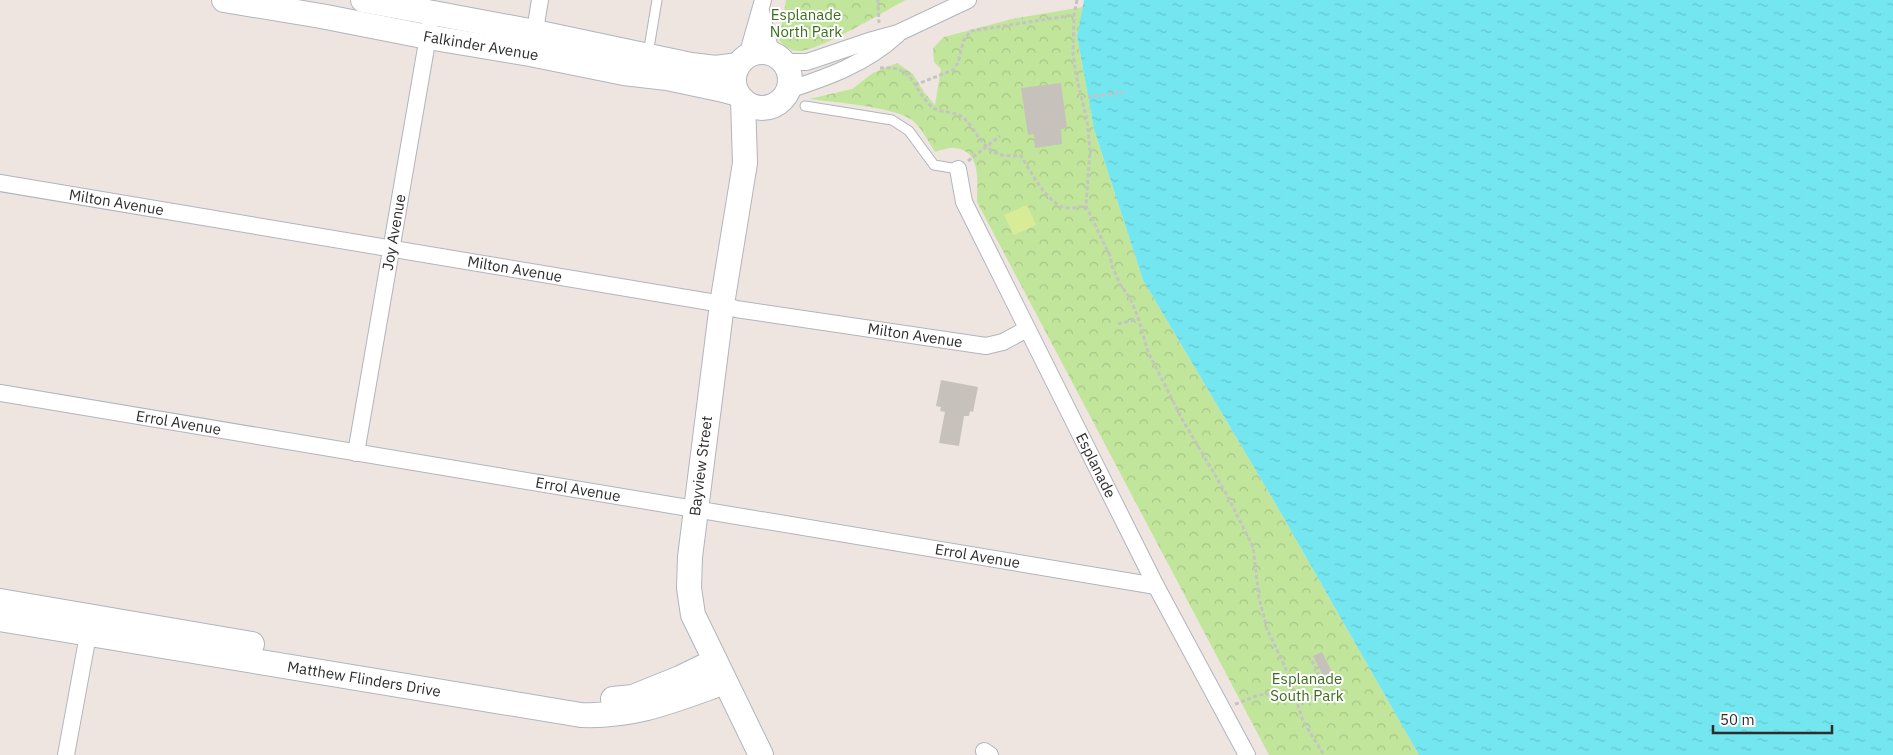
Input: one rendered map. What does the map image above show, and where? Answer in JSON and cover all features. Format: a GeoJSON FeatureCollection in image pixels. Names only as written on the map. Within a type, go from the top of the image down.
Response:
{"type":"FeatureCollection","features":[{"type":"Feature","properties":{"kind":"street","name":"Falkinder Avenue"},"geometry":{"type":"LineString","coordinates":[[224,0],[322,12],[428,37],[532,43]]}},
{"type":"Feature","properties":{"kind":"street","name":"Falkinder Avenue"},"geometry":{"type":"LineString","coordinates":[[363,0],[432,13],[532,43],[646,65],[719,88],[741,97]]}},
{"type":"Feature","properties":{"kind":"street"},"geometry":{"type":"LineString","coordinates":[[532,43],[540,0]]}},
{"type":"Feature","properties":{"kind":"street"},"geometry":{"type":"LineString","coordinates":[[743,60],[763,52],[777,58],[807,62],[869,41],[898,34],[968,0]]}},
{"type":"Feature","properties":{"kind":"street"},"geometry":{"type":"LineString","coordinates":[[762,5],[777,58],[788,71],[790,80],[788,90],[782,98],[770,106],[758,107],[741,97],[734,81],[762,5]]}},
{"type":"Feature","properties":{"kind":"street","name":"Joy Avenue"},"geometry":{"type":"LineString","coordinates":[[356,453],[432,13]]}},
{"type":"Feature","properties":{"kind":"street"},"geometry":{"type":"LineString","coordinates":[[788,90],[836,74],[882,49],[898,34]]}},
{"type":"Feature","properties":{"kind":"street","name":"Falkinder Avenue"},"geometry":{"type":"LineString","coordinates":[[646,65],[723,67],[743,60]]}},
{"type":"Feature","properties":{"kind":"street","name":"Bayview Street"},"geometry":{"type":"LineString","coordinates":[[741,97],[745,163],[722,304],[696,510],[690,566],[690,599],[697,623],[761,755]]}},
{"type":"Feature","properties":{"kind":"street","name":"Bayview Street"},"geometry":{"type":"LineString","coordinates":[[745,163],[770,106]]}},
{"type":"Feature","properties":{"kind":"street","name":"Esplanade"},"geometry":{"type":"LineString","coordinates":[[958,169],[964,202],[1156,586],[1247,755]]}},
{"type":"Feature","properties":{"kind":"street","name":"Milton Avenue"},"geometry":{"type":"LineString","coordinates":[[0,184],[722,304],[736,309],[986,346],[1003,342],[1027,329]]}},
{"type":"Feature","properties":{"kind":"street","name":"Errol Avenue"},"geometry":{"type":"LineString","coordinates":[[0,393],[1156,586]]}},
{"type":"Feature","properties":{"kind":"street","name":"Matthew Flinders Drive"},"geometry":{"type":"LineString","coordinates":[[0,601],[89,625],[581,715],[612,715],[644,710],[725,682]]}},
{"type":"Feature","properties":{"kind":"street","name":"Matthew Flinders Drive"},"geometry":{"type":"LineString","coordinates":[[0,619],[89,625],[583,699],[602,700],[633,697],[715,660]]}},
{"type":"Feature","properties":{"kind":"street"},"geometry":{"type":"LineString","coordinates":[[66,755],[89,625]]}},
{"type":"Feature","properties":{"kind":"lane"},"geometry":{"type":"LineString","coordinates":[[646,65],[657,0]]}},
{"type":"Feature","properties":{"kind":"lane"},"geometry":{"type":"LineString","coordinates":[[805,106],[892,120],[909,131],[934,165],[958,169]]}},
{"type":"Feature","properties":{"kind":"path"},"geometry":{"type":"LineString","coordinates":[[878,0],[879,26]]}},
{"type":"Feature","properties":{"kind":"path"},"geometry":{"type":"LineString","coordinates":[[1077,0],[1074,15],[1074,60],[1087,120],[1090,151],[1086,206],[1110,256],[1120,284],[1130,298],[1139,318],[1146,345],[1163,382],[1182,419],[1228,497],[1253,548],[1259,598],[1267,629],[1285,667],[1303,721],[1324,755]]}},
{"type":"Feature","properties":{"kind":"path"},"geometry":{"type":"LineString","coordinates":[[916,85],[954,70],[958,63],[964,39],[971,31],[1074,15]]}},
{"type":"Feature","properties":{"kind":"path"},"geometry":{"type":"LineString","coordinates":[[872,70],[894,66],[908,75],[929,105],[940,112],[959,115],[968,122],[974,133],[986,146],[1001,155],[1013,154],[1022,156],[1045,192],[1061,207],[1076,208],[1086,206]]}},
{"type":"Feature","properties":{"kind":"path"},"geometry":{"type":"LineString","coordinates":[[1088,98],[1123,92]]}},
{"type":"Feature","properties":{"kind":"path"},"geometry":{"type":"LineString","coordinates":[[958,169],[1000,136]]}},
{"type":"Feature","properties":{"kind":"path"},"geometry":{"type":"LineString","coordinates":[[1118,324],[1139,318]]}},
{"type":"Feature","properties":{"kind":"path"},"geometry":{"type":"LineString","coordinates":[[1222,708],[1266,694],[1295,700],[1310,698],[1319,689],[1320,676],[1312,661]]}},
{"type":"Feature","properties":{"kind":"green space","name":"Esplanade North Park"},"geometry":{"type":"Polygon","coordinates":[[[786,0],[906,0],[836,38],[821,45],[799,51],[788,48],[779,40],[786,0]]]}},
{"type":"Feature","properties":{"kind":"green space","name":"Esplanade South Park"},"geometry":{"type":"Polygon","coordinates":[[[1083,7],[1077,36],[1094,129],[1143,280],[1274,501],[1419,755],[1269,755],[977,202],[976,169],[970,155],[964,150],[953,148],[935,152],[919,127],[904,115],[878,108],[809,99],[852,89],[873,73],[897,63],[913,74],[935,105],[941,69],[934,62],[933,48],[944,37],[1012,19],[1083,7]]]}},
{"type":"Feature","properties":{"kind":"green space"},"geometry":{"type":"Polygon","coordinates":[[[1027,205],[1036,225],[1014,235],[1004,215],[1027,205]]]}},
{"type":"Feature","properties":{"kind":"water"},"geometry":{"type":"Polygon","coordinates":[[[1084,0],[1893,0],[1893,755],[1419,755],[1274,501],[1143,280],[1094,129],[1077,36],[1084,0]]]}},
{"type":"Feature","properties":{"kind":"building"},"geometry":{"type":"Polygon","coordinates":[[[1061,83],[1067,128],[1061,129],[1062,144],[1035,148],[1034,134],[1028,135],[1021,88],[1061,83]]]}},
{"type":"Feature","properties":{"kind":"building"},"geometry":{"type":"Polygon","coordinates":[[[941,380],[978,387],[973,412],[970,411],[969,416],[964,416],[959,446],[939,443],[945,412],[940,411],[941,407],[936,406],[941,380]]]}},
{"type":"Feature","properties":{"kind":"building"},"geometry":{"type":"Polygon","coordinates":[[[1322,652],[1333,674],[1324,678],[1313,656],[1322,652]]]}}]}
